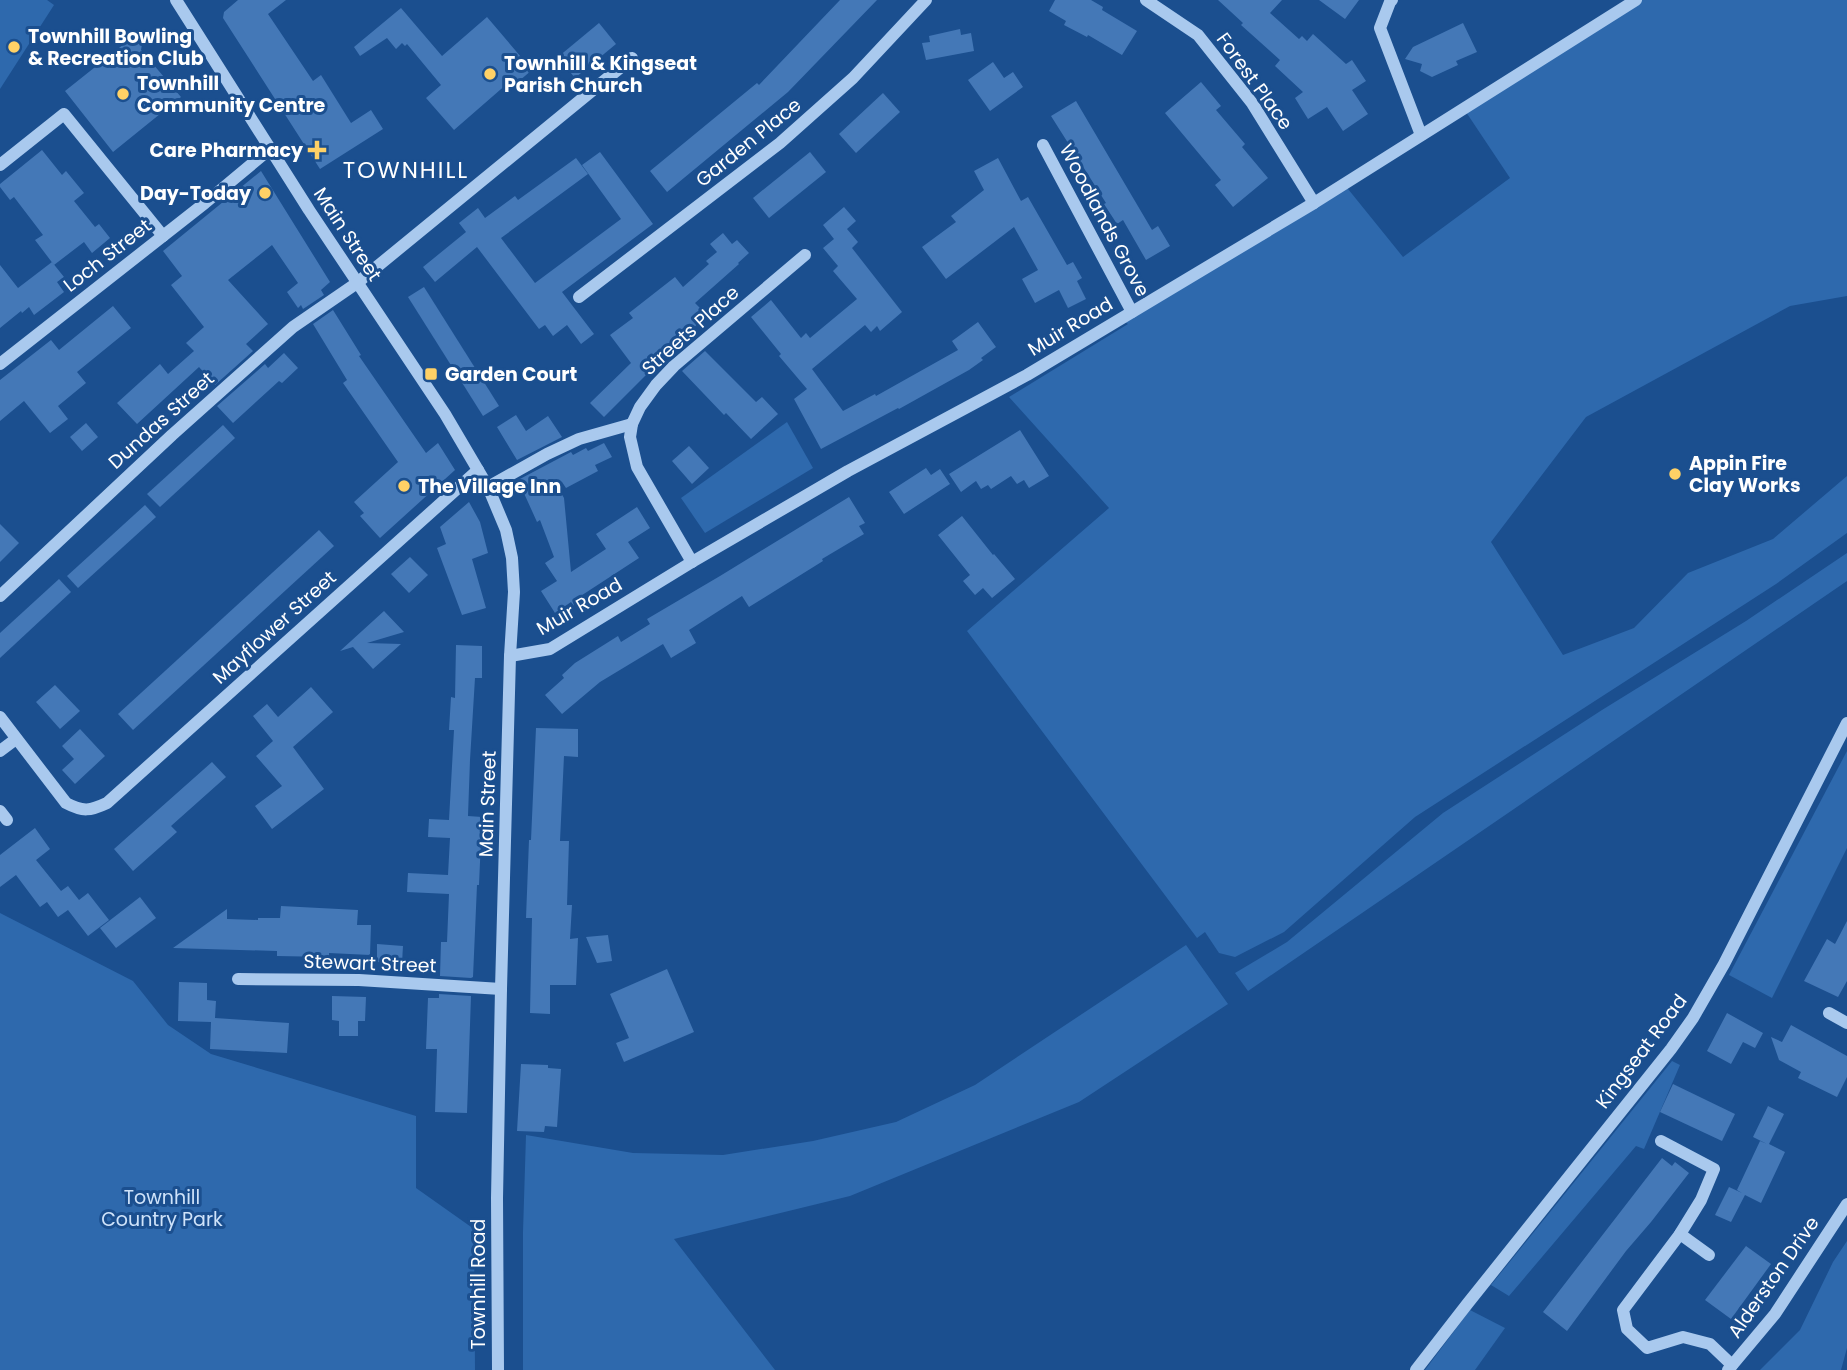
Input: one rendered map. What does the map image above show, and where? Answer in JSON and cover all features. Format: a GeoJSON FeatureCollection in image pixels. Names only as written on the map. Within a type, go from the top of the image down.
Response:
{"type":"FeatureCollection","features":[{"type":"Feature","properties":{"kind":"street","name":"Garden Place"},"geometry":{"type":"LineString","coordinates":[[579,298],[780,143],[853,78],[926,0]]}},
{"type":"Feature","properties":{"kind":"street","name":"Forest Place"},"geometry":{"type":"LineString","coordinates":[[1146,0],[1198,36],[1252,103],[1314,203]]}},
{"type":"Feature","properties":{"kind":"street"},"geometry":{"type":"LineString","coordinates":[[1392,0],[1381,28],[1421,135]]}},
{"type":"Feature","properties":{"kind":"street","name":"Muir Road"},"geometry":{"type":"LineString","coordinates":[[510,656],[550,649],[848,471],[1027,375],[1314,203],[1636,0]]}},
{"type":"Feature","properties":{"kind":"street","name":"Main Street"},"geometry":{"type":"LineString","coordinates":[[181,2],[270,149],[445,414],[488,487],[506,530],[512,558],[514,592],[498,1127]]}},
{"type":"Feature","properties":{"kind":"street"},"geometry":{"type":"LineString","coordinates":[[357,283],[632,58]]}},
{"type":"Feature","properties":{"kind":"street"},"geometry":{"type":"LineString","coordinates":[[0,165],[64,114],[163,236]]}},
{"type":"Feature","properties":{"kind":"street","name":"Woodlands Grove"},"geometry":{"type":"LineString","coordinates":[[1044,145],[1132,312]]}},
{"type":"Feature","properties":{"kind":"street","name":"Loch Street"},"geometry":{"type":"LineString","coordinates":[[0,364],[270,149]]}},
{"type":"Feature","properties":{"kind":"street","name":"Streets Place"},"geometry":{"type":"LineString","coordinates":[[632,424],[640,407],[674,366],[805,255]]}},
{"type":"Feature","properties":{"kind":"street","name":"Dundas Street"},"geometry":{"type":"LineString","coordinates":[[0,596],[172,435],[293,327],[357,283]]}},
{"type":"Feature","properties":{"kind":"street"},"geometry":{"type":"LineString","coordinates":[[488,487],[579,439],[632,424],[630,437],[637,467],[692,562]]}},
{"type":"Feature","properties":{"kind":"street","name":"Mayflower Street"},"geometry":{"type":"LineString","coordinates":[[16,739],[66,803],[79,810],[93,809],[107,803],[478,470]]}},
{"type":"Feature","properties":{"kind":"street"},"geometry":{"type":"LineString","coordinates":[[0,717],[16,739],[0,751]]}},
{"type":"Feature","properties":{"kind":"street","name":"Kingseat Road"},"geometry":{"type":"LineString","coordinates":[[1416,1370],[1693,1018],[1724,964],[1847,723]]}},
{"type":"Feature","properties":{"kind":"street","name":"Stewart Street"},"geometry":{"type":"LineString","coordinates":[[237,979],[359,980],[501,989]]}},
{"type":"Feature","properties":{"kind":"street"},"geometry":{"type":"LineString","coordinates":[[1829,1013],[1847,1023]]}},
{"type":"Feature","properties":{"kind":"street","name":"Townhill Road"},"geometry":{"type":"LineString","coordinates":[[498,1127],[498,1370]]}},
{"type":"Feature","properties":{"kind":"street"},"geometry":{"type":"LineString","coordinates":[[1661,1141],[1714,1169],[1701,1200],[1680,1234],[1623,1310],[1627,1329],[1647,1348],[1683,1337],[1710,1344],[1730,1368]]}},
{"type":"Feature","properties":{"kind":"street","name":"Alderston Drive"},"geometry":{"type":"LineString","coordinates":[[1730,1368],[1775,1314],[1847,1204]]}},
{"type":"Feature","properties":{"kind":"street"},"geometry":{"type":"LineString","coordinates":[[1680,1234],[1709,1255]]}},
{"type":"Feature","properties":{"kind":"green space","name":"Townhill Bowling & Recreation Club"},"geometry":{"type":"Polygon","coordinates":[[[0,0],[47,0],[54,5],[0,89],[0,0]]]}},
{"type":"Feature","properties":{"kind":"green space"},"geometry":{"type":"Polygon","coordinates":[[[1636,0],[1847,0],[1847,296],[1790,306],[1586,417],[1491,542],[1563,655],[1634,628],[1688,573],[1773,539],[1847,476],[1847,533],[1776,584],[1415,817],[1284,932],[1235,957],[1219,953],[1205,932],[1197,938],[967,631],[1109,508],[1009,397],[1128,324],[1121,319],[1344,184],[1403,257],[1510,178],[1464,109],[1636,0]]]}},
{"type":"Feature","properties":{"kind":"green space"},"geometry":{"type":"Polygon","coordinates":[[[787,422],[813,468],[705,533],[681,498],[787,422]]]}},
{"type":"Feature","properties":{"kind":"green space"},"geometry":{"type":"Polygon","coordinates":[[[1847,553],[1847,581],[1248,991],[1235,973],[1287,942],[1443,813],[1746,621],[1847,553]]]}},
{"type":"Feature","properties":{"kind":"green space"},"geometry":{"type":"Polygon","coordinates":[[[1847,751],[1847,848],[1772,998],[1729,975],[1847,751]]]}},
{"type":"Feature","properties":{"kind":"green space","name":"Townhill Country Park"},"geometry":{"type":"Polygon","coordinates":[[[0,913],[133,981],[168,1025],[211,1054],[416,1116],[416,1188],[474,1229],[475,1370],[0,1370],[0,913]]]}},
{"type":"Feature","properties":{"kind":"green space"},"geometry":{"type":"Polygon","coordinates":[[[1186,945],[1228,1004],[1079,1102],[850,1196],[674,1239],[775,1370],[523,1370],[526,1135],[633,1153],[723,1155],[813,1141],[896,1122],[975,1085],[1186,945]]]}},
{"type":"Feature","properties":{"kind":"green space"},"geometry":{"type":"Polygon","coordinates":[[[1672,1061],[1680,1065],[1644,1149],[1636,1146],[1509,1296],[1491,1285],[1672,1061]]]}},
{"type":"Feature","properties":{"kind":"green space"},"geometry":{"type":"Polygon","coordinates":[[[1847,1241],[1847,1348],[1841,1370],[1760,1370],[1800,1330],[1833,1262],[1847,1241]]]}},
{"type":"Feature","properties":{"kind":"green space"},"geometry":{"type":"Polygon","coordinates":[[[1470,1310],[1505,1328],[1475,1370],[1425,1370],[1470,1310]]]}},
{"type":"Feature","properties":{"kind":"building"},"geometry":{"type":"Polygon","coordinates":[[[238,0],[286,0],[268,14],[313,81],[321,75],[351,123],[371,110],[383,129],[320,169],[223,18],[224,12],[238,0]]]}},
{"type":"Feature","properties":{"kind":"building"},"geometry":{"type":"Polygon","coordinates":[[[840,0],[877,0],[788,92],[667,192],[650,171],[757,83],[759,85],[840,0]]]}},
{"type":"Feature","properties":{"kind":"building"},"geometry":{"type":"Polygon","coordinates":[[[1055,0],[1091,0],[1103,7],[1102,10],[1137,31],[1122,55],[1088,35],[1087,37],[1064,25],[1066,21],[1049,11],[1055,0]]]}},
{"type":"Feature","properties":{"kind":"building"},"geometry":{"type":"Polygon","coordinates":[[[1218,0],[1282,0],[1270,13],[1299,39],[1302,36],[1307,41],[1313,34],[1346,64],[1352,60],[1366,81],[1352,90],[1368,114],[1343,131],[1327,107],[1308,119],[1295,98],[1303,92],[1275,66],[1280,60],[1218,0]]]}},
{"type":"Feature","properties":{"kind":"building"},"geometry":{"type":"Polygon","coordinates":[[[1319,0],[1359,0],[1345,19],[1319,0]]]}},
{"type":"Feature","properties":{"kind":"building","name":"Townhill & Kingseat Parish Church"},"geometry":{"type":"Polygon","coordinates":[[[401,8],[442,56],[487,17],[532,70],[519,81],[515,77],[454,130],[426,98],[441,85],[407,44],[405,46],[402,43],[396,49],[387,38],[360,56],[354,47],[401,8]]]}},
{"type":"Feature","properties":{"kind":"building"},"geometry":{"type":"Polygon","coordinates":[[[599,23],[616,44],[575,78],[558,57],[599,23]]]}},
{"type":"Feature","properties":{"kind":"building"},"geometry":{"type":"Polygon","coordinates":[[[1463,23],[1477,52],[1456,61],[1458,65],[1432,77],[1420,71],[1422,64],[1405,59],[1413,47],[1463,23]]]}},
{"type":"Feature","properties":{"kind":"building"},"geometry":{"type":"Polygon","coordinates":[[[960,29],[961,35],[971,33],[974,51],[926,60],[922,43],[930,42],[929,36],[960,29]]]}},
{"type":"Feature","properties":{"kind":"building","name":"Townhill Community Centre"},"geometry":{"type":"Polygon","coordinates":[[[129,40],[142,44],[141,50],[181,97],[113,152],[65,91],[129,40]]]}},
{"type":"Feature","properties":{"kind":"building"},"geometry":{"type":"Polygon","coordinates":[[[993,62],[1004,78],[1013,72],[1023,87],[990,111],[968,80],[993,62]]]}},
{"type":"Feature","properties":{"kind":"building"},"geometry":{"type":"Polygon","coordinates":[[[1201,82],[1221,106],[1216,110],[1245,144],[1242,147],[1268,178],[1233,207],[1215,185],[1221,180],[1165,113],[1201,82]]]}},
{"type":"Feature","properties":{"kind":"building"},"geometry":{"type":"Polygon","coordinates":[[[883,93],[900,112],[856,153],[839,134],[883,93]]]}},
{"type":"Feature","properties":{"kind":"building"},"geometry":{"type":"Polygon","coordinates":[[[1076,101],[1152,230],[1158,226],[1170,246],[1146,260],[1123,220],[1117,224],[1051,116],[1076,101]]]}},
{"type":"Feature","properties":{"kind":"building"},"geometry":{"type":"Polygon","coordinates":[[[42,150],[62,175],[66,171],[84,193],[74,201],[95,227],[99,224],[110,238],[92,253],[84,242],[54,265],[35,240],[43,235],[14,197],[10,200],[0,187],[0,184],[42,150]]]}},
{"type":"Feature","properties":{"kind":"building"},"geometry":{"type":"Polygon","coordinates":[[[600,152],[653,224],[562,292],[594,334],[581,344],[567,325],[553,336],[545,325],[539,329],[477,247],[435,282],[423,267],[466,232],[459,223],[478,208],[485,218],[515,196],[518,200],[576,158],[588,174],[501,238],[535,283],[621,219],[582,165],[600,152]]]}},
{"type":"Feature","properties":{"kind":"building"},"geometry":{"type":"Polygon","coordinates":[[[810,152],[826,172],[769,218],[753,198],[810,152]]]}},
{"type":"Feature","properties":{"kind":"building"},"geometry":{"type":"Polygon","coordinates":[[[998,158],[1021,201],[1028,197],[1067,265],[1073,262],[1082,278],[1077,281],[1086,299],[1068,308],[1059,290],[1035,303],[1022,279],[1038,270],[1014,227],[946,279],[922,247],[956,222],[951,216],[984,190],[974,171],[998,158]]]}},
{"type":"Feature","properties":{"kind":"building"},"geometry":{"type":"Polygon","coordinates":[[[261,171],[330,282],[321,290],[324,295],[303,309],[301,305],[298,308],[287,292],[298,283],[272,245],[228,280],[268,324],[246,344],[253,351],[215,385],[199,367],[137,424],[117,403],[160,364],[168,374],[194,351],[186,343],[204,327],[171,285],[182,276],[163,251],[261,171]]]}},
{"type":"Feature","properties":{"kind":"building"},"geometry":{"type":"Polygon","coordinates":[[[844,207],[856,221],[847,229],[858,242],[852,248],[902,312],[880,331],[877,326],[871,332],[865,325],[812,369],[843,411],[875,394],[876,396],[958,350],[952,341],[978,322],[996,347],[969,370],[821,449],[794,399],[807,389],[751,317],[771,300],[801,338],[806,333],[810,338],[857,299],[833,271],[838,266],[823,248],[834,239],[823,225],[844,207]]]}},
{"type":"Feature","properties":{"kind":"building"},"geometry":{"type":"Polygon","coordinates":[[[723,233],[732,244],[737,240],[749,253],[695,303],[707,315],[688,333],[693,338],[669,358],[666,355],[604,417],[590,403],[631,363],[610,335],[633,318],[629,313],[675,277],[683,287],[709,264],[706,261],[717,252],[710,244],[723,233]]]}},
{"type":"Feature","properties":{"kind":"building"},"geometry":{"type":"Polygon","coordinates":[[[52,262],[64,277],[57,282],[64,292],[34,315],[29,307],[0,328],[0,265],[18,288],[52,262]]]}},
{"type":"Feature","properties":{"kind":"building"},"geometry":{"type":"Polygon","coordinates":[[[424,287],[499,406],[483,416],[408,297],[424,287]]]}},
{"type":"Feature","properties":{"kind":"building"},"geometry":{"type":"Polygon","coordinates":[[[113,306],[131,328],[77,372],[86,383],[58,406],[68,419],[50,433],[24,401],[0,421],[0,380],[51,340],[59,350],[113,306]]]}},
{"type":"Feature","properties":{"kind":"building"},"geometry":{"type":"Polygon","coordinates":[[[333,310],[361,355],[359,356],[426,453],[438,443],[455,470],[380,538],[360,516],[364,513],[354,502],[398,462],[343,383],[347,380],[313,324],[333,310]]]}},
{"type":"Feature","properties":{"kind":"building"},"geometry":{"type":"Polygon","coordinates":[[[705,351],[756,402],[762,397],[778,414],[751,439],[682,371],[705,351]]]}},
{"type":"Feature","properties":{"kind":"building"},"geometry":{"type":"Polygon","coordinates":[[[284,353],[298,368],[282,383],[279,381],[233,423],[217,406],[265,364],[268,368],[284,353]]]}},
{"type":"Feature","properties":{"kind":"building"},"geometry":{"type":"Polygon","coordinates":[[[516,415],[526,431],[548,416],[562,437],[517,460],[497,427],[516,415]]]}},
{"type":"Feature","properties":{"kind":"building"},"geometry":{"type":"Polygon","coordinates":[[[86,423],[98,437],[82,451],[70,437],[86,423]]]}},
{"type":"Feature","properties":{"kind":"building"},"geometry":{"type":"Polygon","coordinates":[[[223,425],[235,438],[160,507],[147,494],[223,425]]]}},
{"type":"Feature","properties":{"kind":"building"},"geometry":{"type":"Polygon","coordinates":[[[1020,430],[1049,476],[1029,488],[1024,480],[1017,484],[1011,476],[991,489],[988,485],[981,489],[976,481],[961,492],[949,474],[1020,430]]]}},
{"type":"Feature","properties":{"kind":"building"},"geometry":{"type":"Polygon","coordinates":[[[604,443],[612,457],[595,465],[598,471],[566,488],[562,482],[563,489],[560,491],[564,498],[571,572],[606,549],[596,534],[637,507],[650,528],[628,542],[639,558],[573,601],[574,606],[571,602],[555,613],[541,591],[557,581],[545,563],[554,557],[540,520],[537,522],[518,480],[571,452],[573,455],[586,448],[588,451],[604,443]]]}},
{"type":"Feature","properties":{"kind":"building"},"geometry":{"type":"Polygon","coordinates":[[[689,446],[709,468],[692,484],[672,461],[689,446]]]}},
{"type":"Feature","properties":{"kind":"building"},"geometry":{"type":"Polygon","coordinates":[[[926,468],[931,475],[940,469],[950,484],[904,514],[889,492],[926,468]]]}},
{"type":"Feature","properties":{"kind":"building"},"geometry":{"type":"Polygon","coordinates":[[[849,497],[865,523],[859,526],[864,534],[822,559],[823,561],[749,607],[742,596],[689,630],[696,643],[671,658],[663,644],[600,682],[562,714],[545,695],[564,678],[562,675],[575,663],[618,636],[621,642],[650,624],[647,619],[849,497]]]}},
{"type":"Feature","properties":{"kind":"building"},"geometry":{"type":"Polygon","coordinates":[[[469,502],[480,522],[488,553],[472,559],[486,608],[462,615],[437,548],[446,544],[440,527],[469,502]]]}},
{"type":"Feature","properties":{"kind":"building"},"geometry":{"type":"Polygon","coordinates":[[[145,505],[156,517],[78,588],[67,576],[145,505]]]}},
{"type":"Feature","properties":{"kind":"building"},"geometry":{"type":"Polygon","coordinates":[[[962,516],[1015,579],[992,598],[983,588],[975,595],[963,581],[970,575],[938,535],[962,516]]]}},
{"type":"Feature","properties":{"kind":"building"},"geometry":{"type":"Polygon","coordinates":[[[0,524],[19,543],[0,562],[0,524]]]}},
{"type":"Feature","properties":{"kind":"building"},"geometry":{"type":"Polygon","coordinates":[[[319,530],[334,546],[133,730],[118,714],[319,530]]]}},
{"type":"Feature","properties":{"kind":"building"},"geometry":{"type":"Polygon","coordinates":[[[410,557],[428,575],[409,593],[391,574],[410,557]]]}},
{"type":"Feature","properties":{"kind":"building"},"geometry":{"type":"Polygon","coordinates":[[[59,579],[71,592],[0,658],[0,633],[59,579]]]}},
{"type":"Feature","properties":{"kind":"building"},"geometry":{"type":"Polygon","coordinates":[[[384,611],[404,632],[367,643],[401,644],[373,669],[353,647],[340,651],[384,611]]]}},
{"type":"Feature","properties":{"kind":"building"},"geometry":{"type":"Polygon","coordinates":[[[456,645],[482,646],[482,678],[475,678],[468,816],[482,817],[471,978],[440,976],[441,942],[447,942],[449,894],[407,892],[408,873],[448,875],[450,838],[428,837],[429,819],[449,820],[454,730],[449,730],[451,697],[455,698],[456,645]]]}},
{"type":"Feature","properties":{"kind":"building"},"geometry":{"type":"Polygon","coordinates":[[[55,685],[80,711],[60,729],[36,702],[55,685]]]}},
{"type":"Feature","properties":{"kind":"building"},"geometry":{"type":"Polygon","coordinates":[[[311,687],[333,712],[293,747],[324,789],[272,829],[255,806],[282,786],[256,756],[273,741],[253,716],[267,704],[278,717],[311,687]]]}},
{"type":"Feature","properties":{"kind":"building"},"geometry":{"type":"Polygon","coordinates":[[[536,728],[578,729],[578,757],[564,756],[560,841],[569,841],[567,905],[572,905],[570,939],[578,938],[576,985],[550,985],[550,1014],[530,1013],[532,918],[526,918],[536,728]]]}},
{"type":"Feature","properties":{"kind":"building"},"geometry":{"type":"Polygon","coordinates":[[[80,729],[105,756],[75,784],[62,770],[74,759],[62,746],[80,729]]]}},
{"type":"Feature","properties":{"kind":"building"},"geometry":{"type":"Polygon","coordinates":[[[212,762],[226,777],[171,826],[177,832],[133,871],[114,849],[212,762]]]}},
{"type":"Feature","properties":{"kind":"building"},"geometry":{"type":"Polygon","coordinates":[[[35,828],[50,849],[36,860],[61,891],[68,886],[79,900],[88,893],[109,920],[88,936],[68,910],[58,917],[47,902],[40,907],[16,875],[0,887],[0,855],[35,828]]]}},
{"type":"Feature","properties":{"kind":"building"},"geometry":{"type":"Polygon","coordinates":[[[140,897],[156,918],[116,948],[100,928],[140,897]]]}},
{"type":"Feature","properties":{"kind":"building"},"geometry":{"type":"Polygon","coordinates":[[[281,906],[358,910],[357,925],[371,925],[370,955],[329,953],[329,957],[277,956],[277,951],[173,948],[227,909],[227,919],[258,920],[280,918],[281,906]]]}},
{"type":"Feature","properties":{"kind":"building"},"geometry":{"type":"Polygon","coordinates":[[[1847,921],[1847,981],[1838,997],[1804,981],[1827,939],[1835,944],[1847,921]]]}},
{"type":"Feature","properties":{"kind":"building"},"geometry":{"type":"Polygon","coordinates":[[[608,935],[612,961],[597,963],[586,937],[608,935]]]}},
{"type":"Feature","properties":{"kind":"building"},"geometry":{"type":"Polygon","coordinates":[[[377,944],[403,946],[402,963],[377,962],[377,944]]]}},
{"type":"Feature","properties":{"kind":"building"},"geometry":{"type":"Polygon","coordinates":[[[667,969],[694,1032],[624,1062],[616,1043],[629,1038],[610,994],[667,969]]]}},
{"type":"Feature","properties":{"kind":"building"},"geometry":{"type":"Polygon","coordinates":[[[179,982],[207,983],[207,1000],[216,1001],[215,1018],[289,1023],[287,1053],[210,1049],[211,1022],[178,1021],[179,982]]]}},
{"type":"Feature","properties":{"kind":"building"},"geometry":{"type":"Polygon","coordinates":[[[439,994],[471,996],[467,1113],[435,1112],[437,1049],[426,1049],[428,998],[439,998],[439,994]]]}},
{"type":"Feature","properties":{"kind":"building"},"geometry":{"type":"Polygon","coordinates":[[[332,996],[366,997],[365,1021],[358,1021],[358,1036],[339,1036],[339,1021],[332,1020],[332,996]]]}},
{"type":"Feature","properties":{"kind":"building"},"geometry":{"type":"Polygon","coordinates":[[[1727,1013],[1763,1033],[1755,1048],[1743,1042],[1731,1064],[1707,1051],[1727,1013]]]}},
{"type":"Feature","properties":{"kind":"building"},"geometry":{"type":"Polygon","coordinates":[[[1791,1025],[1847,1056],[1847,1077],[1837,1097],[1798,1078],[1801,1072],[1779,1060],[1771,1037],[1782,1042],[1791,1025]]]}},
{"type":"Feature","properties":{"kind":"building"},"geometry":{"type":"Polygon","coordinates":[[[521,1064],[548,1065],[548,1068],[561,1069],[557,1127],[545,1126],[544,1132],[517,1131],[521,1064]]]}},
{"type":"Feature","properties":{"kind":"building"},"geometry":{"type":"Polygon","coordinates":[[[1673,1084],[1735,1114],[1722,1141],[1660,1112],[1673,1084]]]}},
{"type":"Feature","properties":{"kind":"building"},"geometry":{"type":"Polygon","coordinates":[[[1768,1106],[1784,1114],[1769,1144],[1785,1152],[1761,1203],[1745,1195],[1731,1222],[1715,1215],[1729,1187],[1742,1193],[1737,1190],[1760,1141],[1767,1144],[1753,1137],[1768,1106]]]}},
{"type":"Feature","properties":{"kind":"building"},"geometry":{"type":"Polygon","coordinates":[[[1662,1158],[1672,1166],[1675,1162],[1689,1173],[1626,1251],[1567,1331],[1543,1312],[1662,1158]]]}},
{"type":"Feature","properties":{"kind":"building"},"geometry":{"type":"Polygon","coordinates":[[[1746,1246],[1771,1264],[1731,1319],[1705,1300],[1746,1246]]]}},
{"type":"Feature","properties":{"kind":"place","name":"Townhill Bowling & Recreation Club"},"geometry":{"type":"Point","coordinates":[14,47]}},
{"type":"Feature","properties":{"kind":"place","name":"Townhill & Kingseat Parish Church"},"geometry":{"type":"Point","coordinates":[490,74]}},
{"type":"Feature","properties":{"kind":"place","name":"Townhill Community Centre"},"geometry":{"type":"Point","coordinates":[123,94]}},
{"type":"Feature","properties":{"kind":"place","name":"Care Pharmacy"},"geometry":{"type":"Point","coordinates":[317,150]}},
{"type":"Feature","properties":{"kind":"place","name":"Day-Today"},"geometry":{"type":"Point","coordinates":[265,193]}},
{"type":"Feature","properties":{"kind":"place","name":"Garden Court"},"geometry":{"type":"Point","coordinates":[431,374]}},
{"type":"Feature","properties":{"kind":"place","name":"Appin Fire Clay Works"},"geometry":{"type":"Point","coordinates":[1675,474]}},
{"type":"Feature","properties":{"kind":"place","name":"The Village Inn"},"geometry":{"type":"Point","coordinates":[404,486]}},
{"type":"Feature","properties":{"kind":"district","name":"TOWNHILL"},"geometry":{"type":"Point","coordinates":[406,170]}}]}
